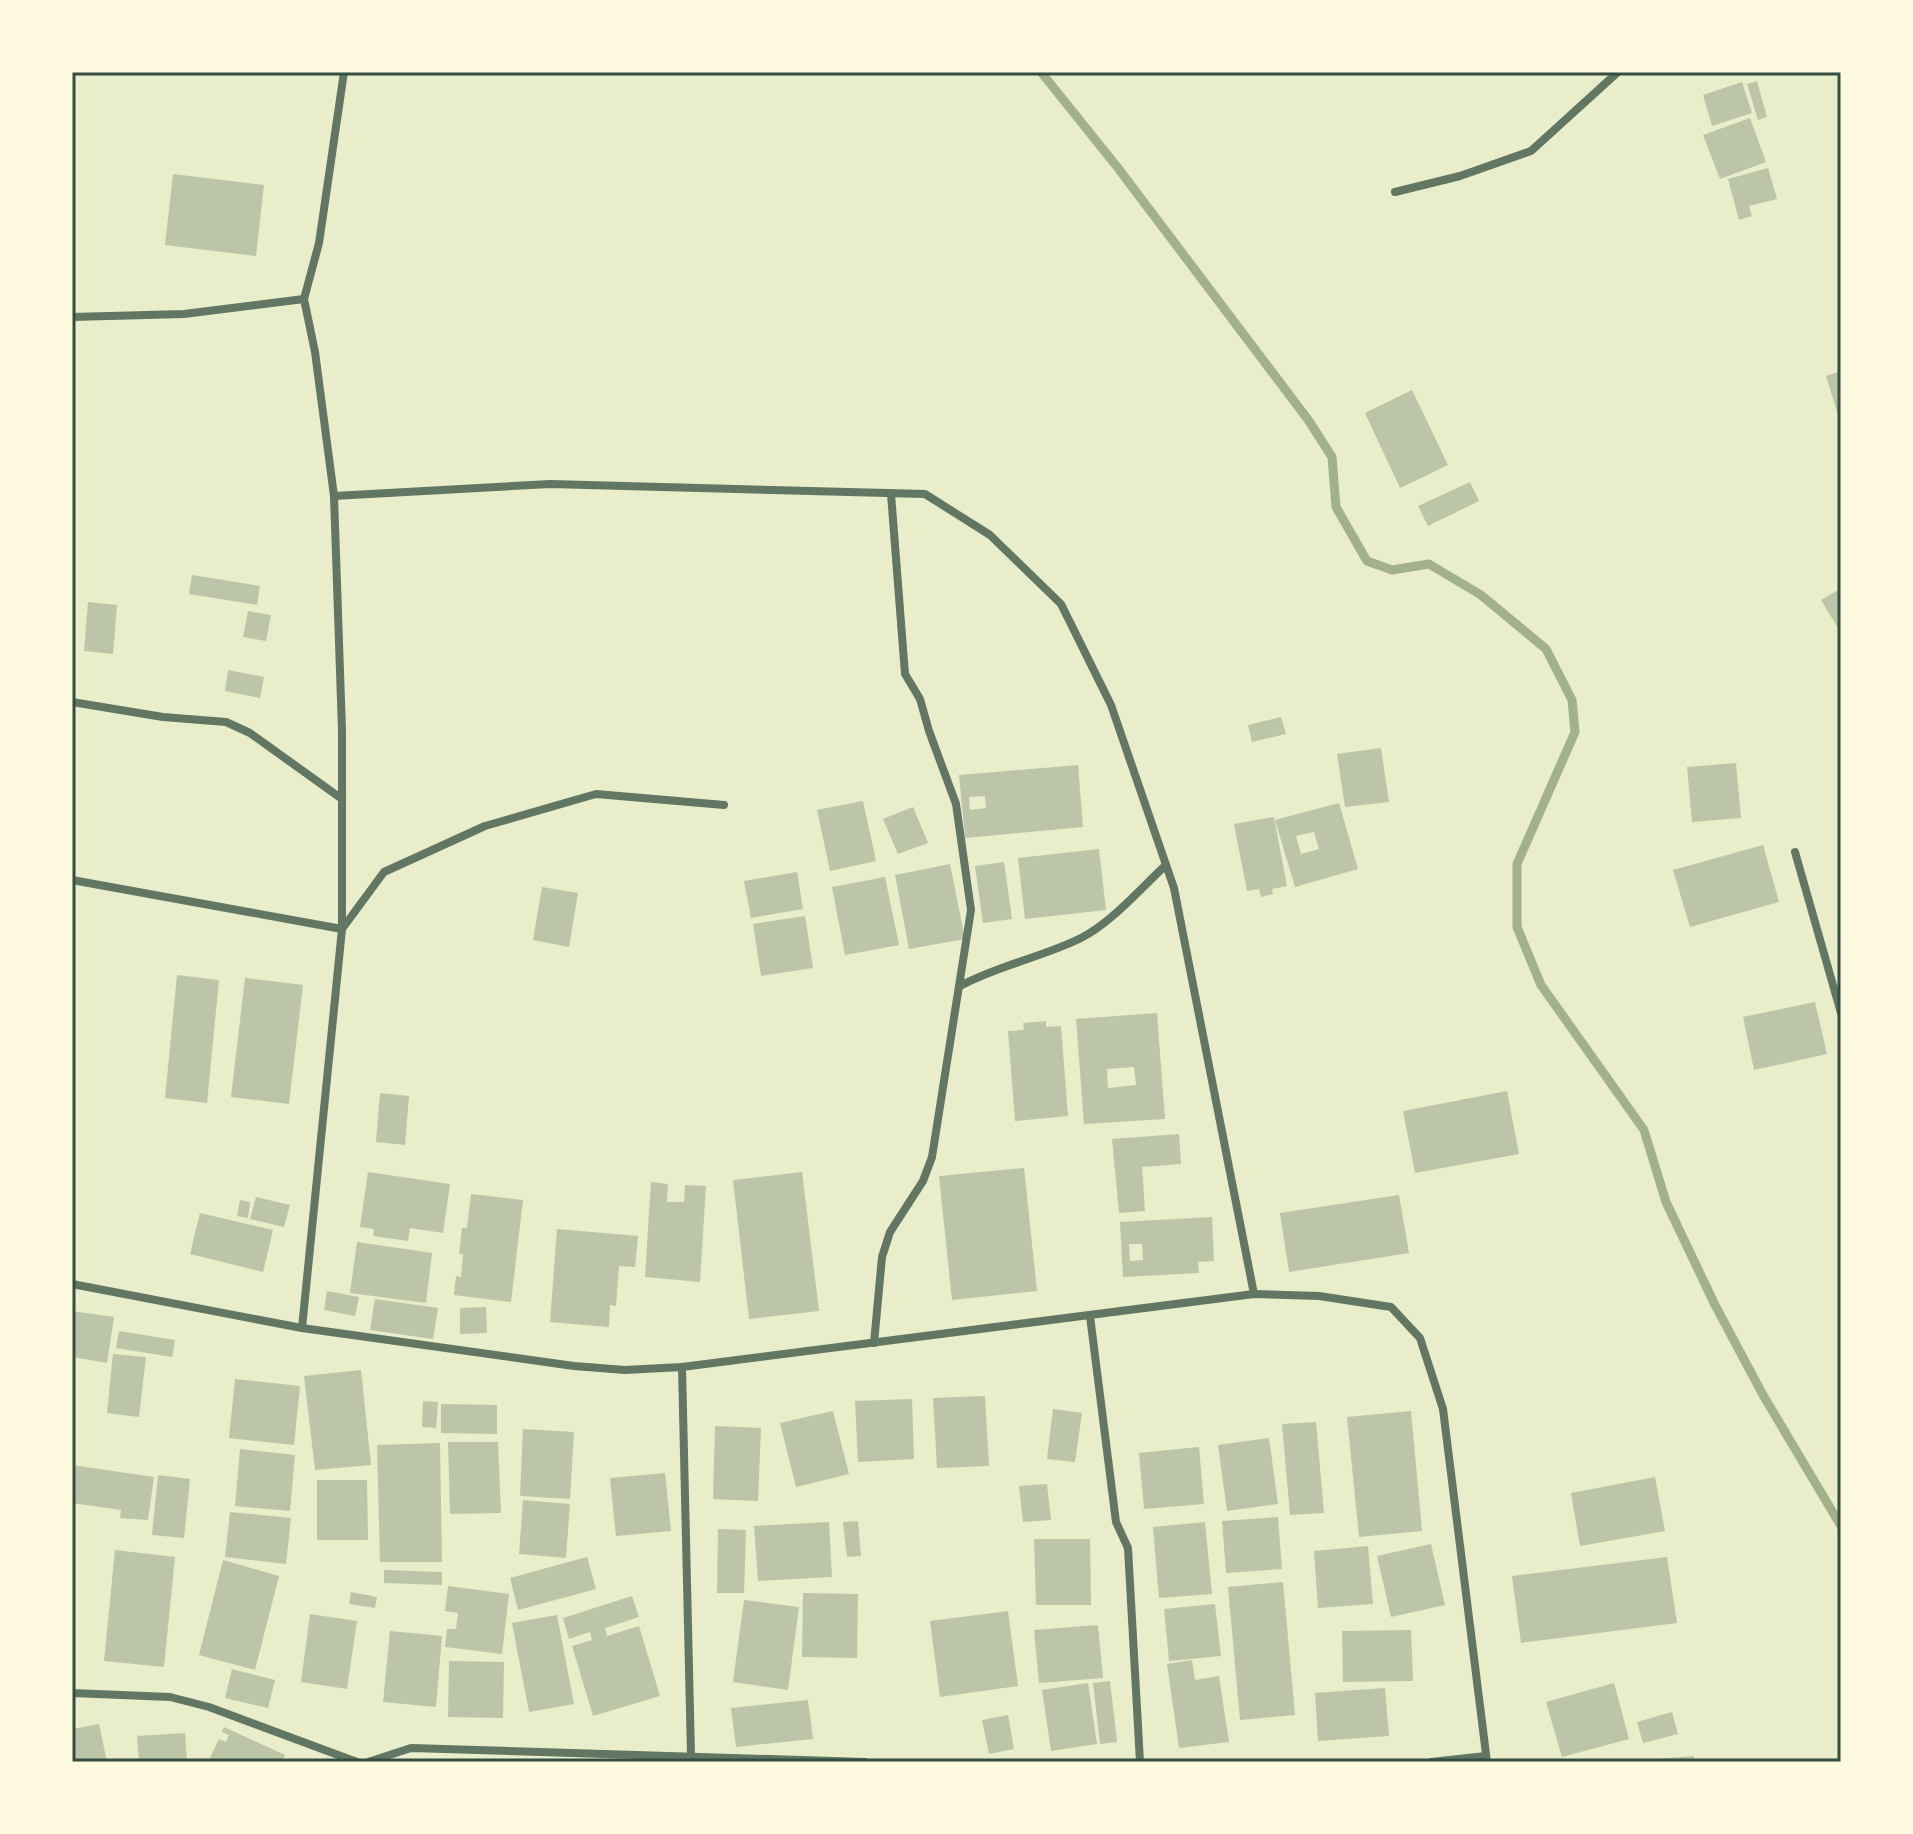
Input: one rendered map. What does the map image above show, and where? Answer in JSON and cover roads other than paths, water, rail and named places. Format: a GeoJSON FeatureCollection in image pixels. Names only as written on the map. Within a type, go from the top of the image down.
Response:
{"type":"FeatureCollection","features":[{"type":"Feature","properties":{"kind":"street"},"geometry":{"type":"LineString","coordinates":[[302,1328],[342,929],[342,799],[334,496],[315,352],[304,299],[319,243],[344,72]]}},
{"type":"Feature","properties":{"kind":"street"},"geometry":{"type":"LineString","coordinates":[[1395,192],[1460,176],[1531,151],[1618,72]]}},
{"type":"Feature","properties":{"kind":"street"},"geometry":{"type":"LineString","coordinates":[[72,317],[184,314],[304,299]]}},
{"type":"Feature","properties":{"kind":"street"},"geometry":{"type":"LineString","coordinates":[[334,496],[550,484],[925,494],[990,535],[1061,604],[1111,705],[1174,888],[1254,1294]]}},
{"type":"Feature","properties":{"kind":"street"},"geometry":{"type":"LineString","coordinates":[[874,1343],[882,1257],[890,1232],[923,1181],[932,1157],[971,910],[956,804],[920,699],[905,674],[891,494]]}},
{"type":"Feature","properties":{"kind":"street"},"geometry":{"type":"LineString","coordinates":[[72,702],[163,717],[226,722],[250,733],[342,799]]}},
{"type":"Feature","properties":{"kind":"street"},"geometry":{"type":"LineString","coordinates":[[342,929],[384,872],[485,826],[596,794],[724,805]]}},
{"type":"Feature","properties":{"kind":"street"},"geometry":{"type":"LineString","coordinates":[[1795,852],[1841,1013]]}},
{"type":"Feature","properties":{"kind":"street"},"geometry":{"type":"LineString","coordinates":[[960,986],[1000,967],[1081,938],[1099,926],[1166,865]]}},
{"type":"Feature","properties":{"kind":"street"},"geometry":{"type":"LineString","coordinates":[[72,880],[342,929]]}},
{"type":"Feature","properties":{"kind":"street"},"geometry":{"type":"LineString","coordinates":[[72,1284],[302,1328],[574,1366],[625,1370],[682,1367],[1254,1294],[1319,1296],[1391,1307],[1420,1338],[1443,1409],[1486,1759],[1431,1762]]}},
{"type":"Feature","properties":{"kind":"street"},"geometry":{"type":"LineString","coordinates":[[1090,1316],[1116,1522],[1128,1548],[1140,1762]]}},
{"type":"Feature","properties":{"kind":"street"},"geometry":{"type":"LineString","coordinates":[[682,1367],[691,1755]]}},
{"type":"Feature","properties":{"kind":"street"},"geometry":{"type":"LineString","coordinates":[[72,1693],[183,1700],[357,1762]]}},
{"type":"Feature","properties":{"kind":"street"},"geometry":{"type":"LineString","coordinates":[[368,1762],[411,1748],[865,1762]]}},
{"type":"Feature","properties":{"kind":"waterway"},"geometry":{"type":"LineString","coordinates":[[1041,72],[1118,168],[1309,421],[1332,457],[1336,507],[1367,561],[1392,570],[1429,564],[1481,595],[1546,649],[1572,700],[1575,732],[1517,864],[1517,927],[1541,985],[1644,1130],[1666,1202],[1715,1305],[1763,1395],[1841,1526]]}}]}
